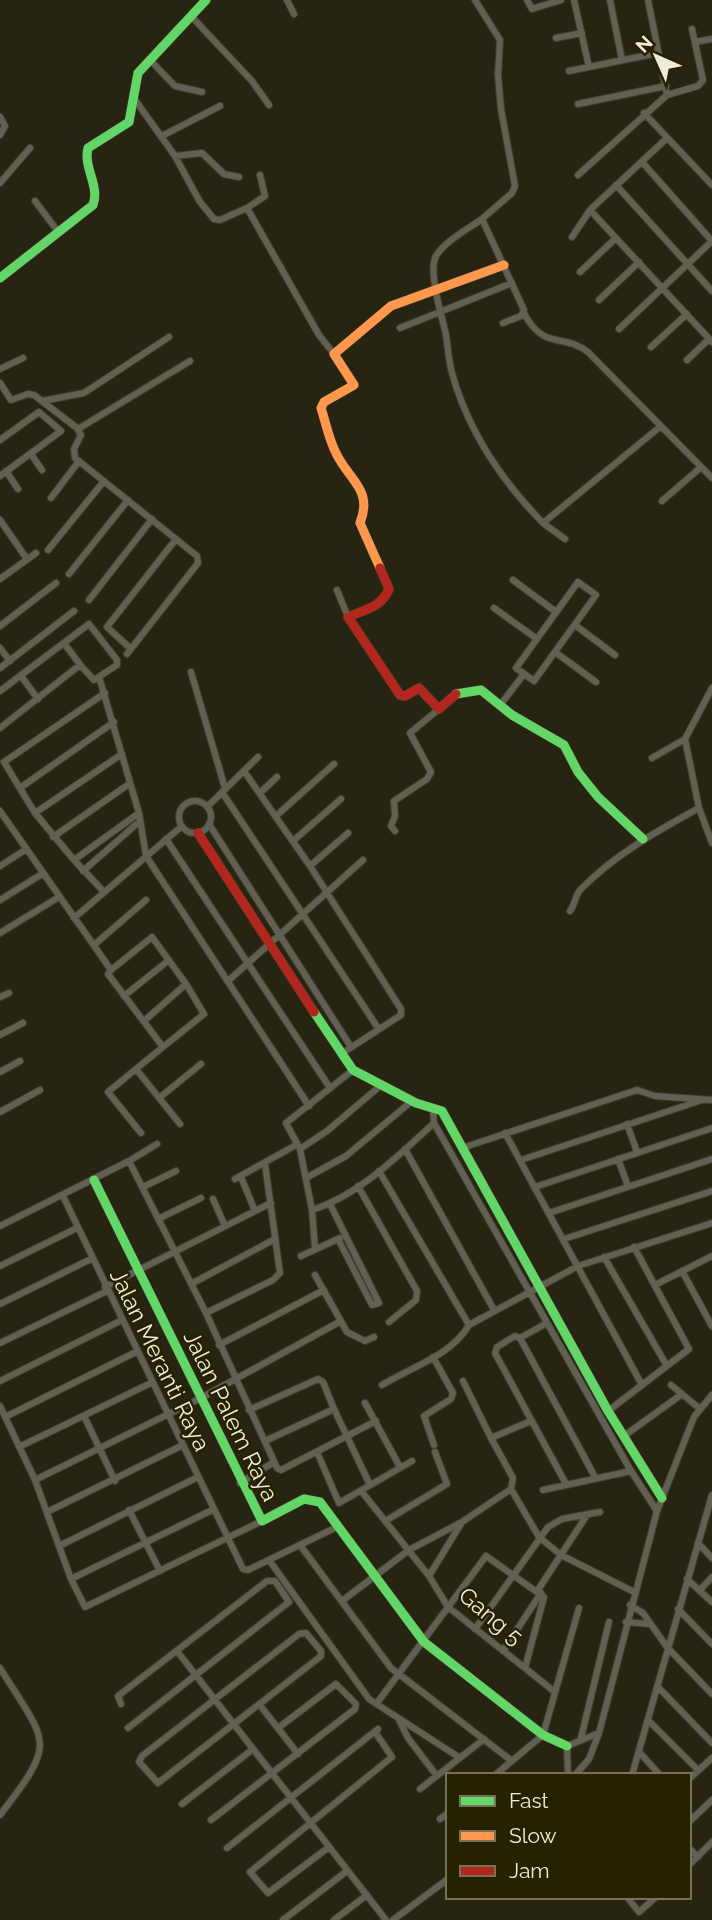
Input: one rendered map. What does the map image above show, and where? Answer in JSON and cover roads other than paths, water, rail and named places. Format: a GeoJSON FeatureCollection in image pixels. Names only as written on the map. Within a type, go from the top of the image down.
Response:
{"type":"FeatureCollection","features":[{"type":"Feature","properties":{"kind":"street"},"geometry":{"type":"LineString","coordinates":[[0,265],[3,276],[95,202],[97,191],[86,153],[93,143],[129,122],[138,74],[206,0]]}},
{"type":"Feature","properties":{"kind":"street"},"geometry":{"type":"LineString","coordinates":[[287,0],[294,14]]}},
{"type":"Feature","properties":{"kind":"street"},"geometry":{"type":"LineString","coordinates":[[475,0],[500,40],[498,75],[515,189],[436,255],[436,289],[452,372],[479,441],[495,466],[543,523],[565,539]]}},
{"type":"Feature","properties":{"kind":"street"},"geometry":{"type":"LineString","coordinates":[[527,0],[531,9],[561,0]]}},
{"type":"Feature","properties":{"kind":"street"},"geometry":{"type":"LineString","coordinates":[[574,0],[589,67]]}},
{"type":"Feature","properties":{"kind":"street"},"geometry":{"type":"LineString","coordinates":[[610,0],[622,60]]}},
{"type":"Feature","properties":{"kind":"street"},"geometry":{"type":"LineString","coordinates":[[648,0],[667,95]]}},
{"type":"Feature","properties":{"kind":"street"},"geometry":{"type":"LineString","coordinates":[[191,16],[252,81],[269,105]]}},
{"type":"Feature","properties":{"kind":"street"},"geometry":{"type":"LineString","coordinates":[[578,175],[667,95],[701,84],[692,29]]}},
{"type":"Feature","properties":{"kind":"street"},"geometry":{"type":"LineString","coordinates":[[556,38],[582,33]]}},
{"type":"Feature","properties":{"kind":"street"},"geometry":{"type":"LineString","coordinates":[[695,42],[712,39]]}},
{"type":"Feature","properties":{"kind":"street"},"geometry":{"type":"LineString","coordinates":[[569,71],[658,53]]}},
{"type":"Feature","properties":{"kind":"street"},"geometry":{"type":"LineString","coordinates":[[150,60],[175,86],[202,92]]}},
{"type":"Feature","properties":{"kind":"street"},"geometry":{"type":"LineString","coordinates":[[578,104],[666,86]]}},
{"type":"Feature","properties":{"kind":"street"},"geometry":{"type":"LineString","coordinates":[[133,97],[175,156],[195,194],[215,219],[220,220],[247,208],[265,196],[260,176]]}},
{"type":"Feature","properties":{"kind":"street"},"geometry":{"type":"LineString","coordinates":[[162,136],[220,106]]}},
{"type":"Feature","properties":{"kind":"street"},"geometry":{"type":"LineString","coordinates":[[644,113],[712,185]]}},
{"type":"Feature","properties":{"kind":"street"},"geometry":{"type":"LineString","coordinates":[[0,117],[5,126],[0,135]]}},
{"type":"Feature","properties":{"kind":"street"},"geometry":{"type":"LineString","coordinates":[[572,237],[590,210],[667,138]]}},
{"type":"Feature","properties":{"kind":"street"},"geometry":{"type":"LineString","coordinates":[[0,183],[30,148]]}},
{"type":"Feature","properties":{"kind":"street"},"geometry":{"type":"LineString","coordinates":[[175,156],[202,153],[225,174],[239,177]]}},
{"type":"Feature","properties":{"kind":"street"},"geometry":{"type":"LineString","coordinates":[[619,329],[712,241],[642,162]]}},
{"type":"Feature","properties":{"kind":"street"},"geometry":{"type":"LineString","coordinates":[[616,186],[712,291]]}},
{"type":"Feature","properties":{"kind":"street"},"geometry":{"type":"LineString","coordinates":[[35,201],[59,233]]}},
{"type":"Feature","properties":{"kind":"street"},"geometry":{"type":"LineString","coordinates":[[247,208],[319,335],[351,377],[354,386],[324,402],[321,408],[337,456],[352,474],[363,498],[366,509],[360,523],[389,589],[386,598],[376,605],[348,617]]}},
{"type":"Feature","properties":{"kind":"street"},"geometry":{"type":"LineString","coordinates":[[590,210],[710,340],[687,360]]}},
{"type":"Feature","properties":{"kind":"street"},"geometry":{"type":"LineString","coordinates":[[482,219],[524,313],[539,334],[559,343],[581,346],[712,478]]}},
{"type":"Feature","properties":{"kind":"street"},"geometry":{"type":"LineString","coordinates":[[580,272],[616,238]]}},
{"type":"Feature","properties":{"kind":"street"},"geometry":{"type":"LineString","coordinates":[[599,300],[639,262]]}},
{"type":"Feature","properties":{"kind":"street"},"geometry":{"type":"LineString","coordinates":[[334,354],[391,306],[504,265]]}},
{"type":"Feature","properties":{"kind":"street"},"geometry":{"type":"LineString","coordinates":[[400,328],[512,283]]}},
{"type":"Feature","properties":{"kind":"street"},"geometry":{"type":"LineString","coordinates":[[503,323],[524,313]]}},
{"type":"Feature","properties":{"kind":"street"},"geometry":{"type":"LineString","coordinates":[[651,347],[687,314]]}},
{"type":"Feature","properties":{"kind":"street"},"geometry":{"type":"LineString","coordinates":[[42,401],[83,393],[169,337]]}},
{"type":"Feature","properties":{"kind":"street"},"geometry":{"type":"LineString","coordinates":[[0,369],[23,358]]}},
{"type":"Feature","properties":{"kind":"street"},"geometry":{"type":"LineString","coordinates":[[78,429],[190,361]]}},
{"type":"Feature","properties":{"kind":"street"},"geometry":{"type":"LineString","coordinates":[[0,383],[11,400],[28,394],[42,401],[78,429],[81,435],[73,453],[79,461],[197,555],[198,563],[129,651],[107,627],[176,539]]}},
{"type":"Feature","properties":{"kind":"street"},"geometry":{"type":"LineString","coordinates":[[0,440],[41,413],[61,432],[3,474],[18,489]]}},
{"type":"Feature","properties":{"kind":"street"},"geometry":{"type":"LineString","coordinates":[[543,523],[661,426]]}},
{"type":"Feature","properties":{"kind":"street"},"geometry":{"type":"LineString","coordinates":[[31,454],[42,470]]}},
{"type":"Feature","properties":{"kind":"street"},"geometry":{"type":"LineString","coordinates":[[51,498],[79,461]]}},
{"type":"Feature","properties":{"kind":"street"},"geometry":{"type":"LineString","coordinates":[[662,501],[701,467]]}},
{"type":"Feature","properties":{"kind":"street"},"geometry":{"type":"LineString","coordinates":[[48,550],[104,481]]}},
{"type":"Feature","properties":{"kind":"street"},"geometry":{"type":"LineString","coordinates":[[69,574],[128,500]]}},
{"type":"Feature","properties":{"kind":"street"},"geometry":{"type":"LineString","coordinates":[[89,600],[152,519]]}},
{"type":"Feature","properties":{"kind":"street"},"geometry":{"type":"LineString","coordinates":[[0,520],[27,559]]}},
{"type":"Feature","properties":{"kind":"street"},"geometry":{"type":"LineString","coordinates":[[0,579],[36,553]]}},
{"type":"Feature","properties":{"kind":"street"},"geometry":{"type":"LineString","coordinates":[[513,580],[556,612]]}},
{"type":"Feature","properties":{"kind":"street"},"geometry":{"type":"LineString","coordinates":[[578,582],[596,595],[534,681],[516,668],[556,612],[578,582]]}},
{"type":"Feature","properties":{"kind":"street"},"geometry":{"type":"LineString","coordinates":[[0,626],[56,583]]}},
{"type":"Feature","properties":{"kind":"street"},"geometry":{"type":"LineString","coordinates":[[337,590],[348,617],[400,695],[405,696],[419,688],[439,709]]}},
{"type":"Feature","properties":{"kind":"street"},"geometry":{"type":"LineString","coordinates":[[494,608],[537,639]]}},
{"type":"Feature","properties":{"kind":"street"},"geometry":{"type":"LineString","coordinates":[[0,668],[74,611]]}},
{"type":"Feature","properties":{"kind":"street"},"geometry":{"type":"LineString","coordinates":[[0,691],[64,643],[91,625],[117,660],[117,665],[92,680],[64,643]]}},
{"type":"Feature","properties":{"kind":"street"},"geometry":{"type":"LineString","coordinates":[[575,625],[615,655]]}},
{"type":"Feature","properties":{"kind":"street"},"geometry":{"type":"LineString","coordinates":[[0,648],[10,661]]}},
{"type":"Feature","properties":{"kind":"street"},"geometry":{"type":"LineString","coordinates":[[555,652],[596,682]]}},
{"type":"Feature","properties":{"kind":"street"},"geometry":{"type":"LineString","coordinates":[[0,728],[81,666]]}},
{"type":"Feature","properties":{"kind":"street"},"geometry":{"type":"LineString","coordinates":[[191,672],[223,790],[378,1028]]}},
{"type":"Feature","properties":{"kind":"street"},"geometry":{"type":"LineString","coordinates":[[501,705],[524,674]]}},
{"type":"Feature","properties":{"kind":"street"},"geometry":{"type":"LineString","coordinates":[[21,676],[38,699]]}},
{"type":"Feature","properties":{"kind":"street"},"geometry":{"type":"LineString","coordinates":[[99,677],[139,813],[146,856],[309,1106]]}},
{"type":"Feature","properties":{"kind":"street"},"geometry":{"type":"LineString","coordinates":[[652,758],[685,739],[712,688]]}},
{"type":"Feature","properties":{"kind":"street"},"geometry":{"type":"LineString","coordinates":[[395,831],[391,826],[395,816],[394,801],[427,779],[431,772],[410,733],[459,692],[471,689],[481,690],[529,725],[562,743],[578,772],[598,797],[643,839]]}},
{"type":"Feature","properties":{"kind":"street"},"geometry":{"type":"LineString","coordinates":[[104,892],[53,837],[4,762],[105,693]]}},
{"type":"Feature","properties":{"kind":"street"},"geometry":{"type":"LineString","coordinates":[[20,788],[114,722]]}},
{"type":"Feature","properties":{"kind":"street"},"geometry":{"type":"LineString","coordinates":[[685,739],[699,808],[712,843]]}},
{"type":"Feature","properties":{"kind":"street"},"geometry":{"type":"LineString","coordinates":[[35,813],[122,754]]}},
{"type":"Feature","properties":{"kind":"street"},"geometry":{"type":"LineString","coordinates":[[207,807],[258,757]]}},
{"type":"Feature","properties":{"kind":"street"},"geometry":{"type":"LineString","coordinates":[[276,816],[334,764]]}},
{"type":"Feature","properties":{"kind":"street"},"geometry":{"type":"LineString","coordinates":[[244,771],[310,866],[401,1009],[401,1015],[341,1054]]}},
{"type":"Feature","properties":{"kind":"street"},"geometry":{"type":"LineString","coordinates":[[260,793],[277,776]]}},
{"type":"Feature","properties":{"kind":"street"},"geometry":{"type":"LineString","coordinates":[[53,837],[129,784]]}},
{"type":"Feature","properties":{"kind":"street"},"geometry":{"type":"LineString","coordinates":[[293,841],[341,799]]}},
{"type":"Feature","properties":{"kind":"street"},"geometry":{"type":"LineString","coordinates":[[196,801],[207,807],[211,816],[209,824],[198,833],[190,832],[182,826],[179,814],[188,803],[196,801]]}},
{"type":"Feature","properties":{"kind":"street"},"geometry":{"type":"LineString","coordinates":[[570,911],[577,903],[580,889],[643,839],[699,808]]}},
{"type":"Feature","properties":{"kind":"street"},"geometry":{"type":"LineString","coordinates":[[0,811],[3,821],[111,970]]}},
{"type":"Feature","properties":{"kind":"street"},"geometry":{"type":"LineString","coordinates":[[74,859],[139,813]]}},
{"type":"Feature","properties":{"kind":"street"},"geometry":{"type":"LineString","coordinates":[[83,871],[140,821]]}},
{"type":"Feature","properties":{"kind":"street"},"geometry":{"type":"LineString","coordinates":[[209,824],[351,1047]]}},
{"type":"Feature","properties":{"kind":"street"},"geometry":{"type":"LineString","coordinates":[[74,918],[182,826]]}},
{"type":"Feature","properties":{"kind":"street"},"geometry":{"type":"LineString","coordinates":[[198,833],[353,1070],[412,1101],[442,1111],[538,1287],[624,1436],[631,1471],[657,1511]]}},
{"type":"Feature","properties":{"kind":"street"},"geometry":{"type":"LineString","coordinates":[[310,866],[348,833]]}},
{"type":"Feature","properties":{"kind":"street"},"geometry":{"type":"LineString","coordinates":[[166,839],[330,1088]]}},
{"type":"Feature","properties":{"kind":"street"},"geometry":{"type":"LineString","coordinates":[[0,866],[25,850]]}},
{"type":"Feature","properties":{"kind":"street"},"geometry":{"type":"LineString","coordinates":[[228,981],[363,860]]}},
{"type":"Feature","properties":{"kind":"street"},"geometry":{"type":"LineString","coordinates":[[0,900],[43,874]]}},
{"type":"Feature","properties":{"kind":"street"},"geometry":{"type":"LineString","coordinates":[[0,933],[59,897]]}},
{"type":"Feature","properties":{"kind":"street"},"geometry":{"type":"LineString","coordinates":[[94,945],[146,900]]}},
{"type":"Feature","properties":{"kind":"street"},"geometry":{"type":"LineString","coordinates":[[141,1133],[108,1092],[204,1014],[186,984],[150,937],[108,974],[163,1047]]}},
{"type":"Feature","properties":{"kind":"street"},"geometry":{"type":"LineString","coordinates":[[124,996],[169,960]]}},
{"type":"Feature","properties":{"kind":"street"},"geometry":{"type":"LineString","coordinates":[[144,1021],[186,984]]}},
{"type":"Feature","properties":{"kind":"street"},"geometry":{"type":"LineString","coordinates":[[0,998],[9,993]]}},
{"type":"Feature","properties":{"kind":"street"},"geometry":{"type":"LineString","coordinates":[[0,1035],[23,1023]]}},
{"type":"Feature","properties":{"kind":"street"},"geometry":{"type":"LineString","coordinates":[[0,1072],[20,1061]]}},
{"type":"Feature","properties":{"kind":"street"},"geometry":{"type":"LineString","coordinates":[[159,1098],[201,1064]]}},
{"type":"Feature","properties":{"kind":"street"},"geometry":{"type":"LineString","coordinates":[[136,1069],[180,1124]]}},
{"type":"Feature","properties":{"kind":"street"},"geometry":{"type":"LineString","coordinates":[[315,1248],[306,1178],[298,1147],[286,1124],[353,1070]]}},
{"type":"Feature","properties":{"kind":"street"},"geometry":{"type":"LineString","coordinates":[[255,1211],[238,1178],[327,1132],[380,1086]]}},
{"type":"Feature","properties":{"kind":"street"},"geometry":{"type":"LineString","coordinates":[[462,1148],[642,1089],[655,1096],[708,1099]]}},
{"type":"Feature","properties":{"kind":"street"},"geometry":{"type":"LineString","coordinates":[[0,1112],[40,1090]]}},
{"type":"Feature","properties":{"kind":"street"},"geometry":{"type":"LineString","coordinates":[[521,1160],[708,1099]]}},
{"type":"Feature","properties":{"kind":"street"},"geometry":{"type":"LineString","coordinates":[[306,1178],[346,1156],[412,1101]]}},
{"type":"Feature","properties":{"kind":"street"},"geometry":{"type":"LineString","coordinates":[[433,1110],[434,1122],[547,1323],[626,1451],[662,1498]]}},
{"type":"Feature","properties":{"kind":"street"},"geometry":{"type":"LineString","coordinates":[[312,1210],[330,1204],[379,1171],[434,1122]]}},
{"type":"Feature","properties":{"kind":"street"},"geometry":{"type":"LineString","coordinates":[[627,1124],[636,1152]]}},
{"type":"Feature","properties":{"kind":"street"},"geometry":{"type":"LineString","coordinates":[[535,1187],[712,1128]]}},
{"type":"Feature","properties":{"kind":"street"},"geometry":{"type":"LineString","coordinates":[[505,1133],[642,1385]]}},
{"type":"Feature","properties":{"kind":"street"},"geometry":{"type":"LineString","coordinates":[[0,1226],[94,1180],[157,1144]]}},
{"type":"Feature","properties":{"kind":"street"},"geometry":{"type":"LineString","coordinates":[[405,1149],[494,1310]]}},
{"type":"Feature","properties":{"kind":"street"},"geometry":{"type":"LineString","coordinates":[[618,1159],[628,1186]]}},
{"type":"Feature","properties":{"kind":"street"},"geometry":{"type":"LineString","coordinates":[[549,1213],[712,1159]]}},
{"type":"Feature","properties":{"kind":"street"},"geometry":{"type":"LineString","coordinates":[[129,1160],[206,1313],[274,1462],[281,1470],[376,1421]]}},
{"type":"Feature","properties":{"kind":"street"},"geometry":{"type":"LineString","coordinates":[[206,1313],[277,1277],[280,1269],[265,1164]]}},
{"type":"Feature","properties":{"kind":"street"},"geometry":{"type":"LineString","coordinates":[[143,1187],[176,1171]]}},
{"type":"Feature","properties":{"kind":"street"},"geometry":{"type":"LineString","coordinates":[[379,1171],[469,1325]]}},
{"type":"Feature","properties":{"kind":"street","name":"Jalan Palem Raya"},"geometry":{"type":"LineString","coordinates":[[94,1180],[240,1483],[262,1521],[308,1498],[320,1502],[327,1511]]}},
{"type":"Feature","properties":{"kind":"street"},"geometry":{"type":"LineString","coordinates":[[358,1186],[417,1291],[416,1300],[389,1322]]}},
{"type":"Feature","properties":{"kind":"street"},"geometry":{"type":"LineString","coordinates":[[564,1239],[712,1191]]}},
{"type":"Feature","properties":{"kind":"street","name":"Jalan Meranti Raya"},"geometry":{"type":"LineString","coordinates":[[63,1196],[212,1510],[245,1570],[269,1560]]}},
{"type":"Feature","properties":{"kind":"street"},"geometry":{"type":"LineString","coordinates":[[158,1219],[201,1198]]}},
{"type":"Feature","properties":{"kind":"street"},"geometry":{"type":"LineString","coordinates":[[213,1199],[225,1226]]}},
{"type":"Feature","properties":{"kind":"street"},"geometry":{"type":"LineString","coordinates":[[0,1343],[271,1203]]}},
{"type":"Feature","properties":{"kind":"street"},"geometry":{"type":"LineString","coordinates":[[330,1204],[341,1238],[374,1306],[379,1303],[379,1299],[341,1238]]}},
{"type":"Feature","properties":{"kind":"street"},"geometry":{"type":"LineString","coordinates":[[382,1385],[433,1357],[456,1341],[469,1325],[578,1266],[712,1223]]}},
{"type":"Feature","properties":{"kind":"street"},"geometry":{"type":"LineString","coordinates":[[0,1266],[77,1228]]}},
{"type":"Feature","properties":{"kind":"street"},"geometry":{"type":"LineString","coordinates":[[300,1255],[341,1238]]}},
{"type":"Feature","properties":{"kind":"street"},"geometry":{"type":"LineString","coordinates":[[191,1284],[275,1239]]}},
{"type":"Feature","properties":{"kind":"street"},"geometry":{"type":"LineString","coordinates":[[608,1411],[689,1348],[634,1247]]}},
{"type":"Feature","properties":{"kind":"street"},"geometry":{"type":"LineString","coordinates":[[604,1257],[667,1366]]}},
{"type":"Feature","properties":{"kind":"street"},"geometry":{"type":"LineString","coordinates":[[655,1285],[710,1257],[712,1265]]}},
{"type":"Feature","properties":{"kind":"street"},"geometry":{"type":"LineString","coordinates":[[0,1304],[91,1259]]}},
{"type":"Feature","properties":{"kind":"street"},"geometry":{"type":"LineString","coordinates":[[682,1270],[712,1326]]}},
{"type":"Feature","properties":{"kind":"street"},"geometry":{"type":"LineString","coordinates":[[315,1275],[347,1332],[365,1342],[374,1337]]}},
{"type":"Feature","properties":{"kind":"street"},"geometry":{"type":"LineString","coordinates":[[219,1345],[324,1290]]}},
{"type":"Feature","properties":{"kind":"street"},"geometry":{"type":"LineString","coordinates":[[0,1381],[122,1320]]}},
{"type":"Feature","properties":{"kind":"street"},"geometry":{"type":"LineString","coordinates":[[35,1480],[201,1398],[341,1321]]}},
{"type":"Feature","properties":{"kind":"street"},"geometry":{"type":"LineString","coordinates":[[547,1323],[520,1338],[513,1337],[495,1351],[566,1484]]}},
{"type":"Feature","properties":{"kind":"street"},"geometry":{"type":"LineString","coordinates":[[520,1338],[595,1477]]}},
{"type":"Feature","properties":{"kind":"street"},"geometry":{"type":"LineString","coordinates":[[5,1417],[136,1352]]}},
{"type":"Feature","properties":{"kind":"street"},"geometry":{"type":"LineString","coordinates":[[387,1520],[447,1484],[424,1416],[451,1399],[453,1394],[433,1357]]}},
{"type":"Feature","properties":{"kind":"street"},"geometry":{"type":"LineString","coordinates":[[249,1410],[318,1379],[323,1382],[369,1485]]}},
{"type":"Feature","properties":{"kind":"street"},"geometry":{"type":"LineString","coordinates":[[463,1381],[513,1478],[511,1489],[539,1537],[561,1555],[634,1591]]}},
{"type":"Feature","properties":{"kind":"street"},"geometry":{"type":"LineString","coordinates":[[19,1447],[151,1383]]}},
{"type":"Feature","properties":{"kind":"street"},"geometry":{"type":"LineString","coordinates":[[671,1385],[699,1408]]}},
{"type":"Feature","properties":{"kind":"street"},"geometry":{"type":"LineString","coordinates":[[624,1436],[682,1395]]}},
{"type":"Feature","properties":{"kind":"street"},"geometry":{"type":"LineString","coordinates":[[577,1773],[589,1759],[599,1733],[630,1605],[657,1511],[699,1408],[712,1395]]}},
{"type":"Feature","properties":{"kind":"street"},"geometry":{"type":"LineString","coordinates":[[365,1403],[400,1467]]}},
{"type":"Feature","properties":{"kind":"street"},"geometry":{"type":"LineString","coordinates":[[0,1406],[35,1480],[71,1579],[87,1607],[262,1521]]}},
{"type":"Feature","properties":{"kind":"street"},"geometry":{"type":"LineString","coordinates":[[265,1441],[334,1409]]}},
{"type":"Feature","properties":{"kind":"street"},"geometry":{"type":"LineString","coordinates":[[84,1416],[115,1481]]}},
{"type":"Feature","properties":{"kind":"street"},"geometry":{"type":"LineString","coordinates":[[491,1438],[531,1421]]}},
{"type":"Feature","properties":{"kind":"street"},"geometry":{"type":"LineString","coordinates":[[47,1512],[115,1481],[183,1445]]}},
{"type":"Feature","properties":{"kind":"street"},"geometry":{"type":"LineString","coordinates":[[317,1452],[339,1503]]}},
{"type":"Feature","properties":{"kind":"street"},"geometry":{"type":"LineString","coordinates":[[412,1461],[327,1511],[424,1643],[543,1735],[567,1746]]}},
{"type":"Feature","properties":{"kind":"street"},"geometry":{"type":"LineString","coordinates":[[240,1483],[274,1462]]}},
{"type":"Feature","properties":{"kind":"street"},"geometry":{"type":"LineString","coordinates":[[543,1490],[631,1471]]}},
{"type":"Feature","properties":{"kind":"street"},"geometry":{"type":"LineString","coordinates":[[59,1546],[198,1477]]}},
{"type":"Feature","properties":{"kind":"street"},"geometry":{"type":"LineString","coordinates":[[342,1601],[410,1550],[462,1522],[511,1489]]}},
{"type":"Feature","properties":{"kind":"street","name":"Gang 5"},"geometry":{"type":"LineString","coordinates":[[362,1492],[410,1550],[448,1607],[555,1692]]}},
{"type":"Feature","properties":{"kind":"street"},"geometry":{"type":"LineString","coordinates":[[633,1773],[687,1578],[710,1513],[712,1495]]}},
{"type":"Feature","properties":{"kind":"street"},"geometry":{"type":"LineString","coordinates":[[129,1510],[160,1571]]}},
{"type":"Feature","properties":{"kind":"street"},"geometry":{"type":"LineString","coordinates":[[71,1579],[212,1510]]}},
{"type":"Feature","properties":{"kind":"street"},"geometry":{"type":"LineString","coordinates":[[475,1629],[539,1537],[556,1521],[600,1512]]}},
{"type":"Feature","properties":{"kind":"street"},"geometry":{"type":"LineString","coordinates":[[503,1651],[587,1515]]}},
{"type":"Feature","properties":{"kind":"street"},"geometry":{"type":"LineString","coordinates":[[429,1576],[462,1522]]}},
{"type":"Feature","properties":{"kind":"street"},"geometry":{"type":"LineString","coordinates":[[337,1527],[269,1560],[369,1699],[460,1758]]}},
{"type":"Feature","properties":{"kind":"street"},"geometry":{"type":"LineString","coordinates":[[698,1543],[712,1558]]}},
{"type":"Feature","properties":{"kind":"street"},"geometry":{"type":"LineString","coordinates":[[300,1545],[398,1674],[512,1761]]}},
{"type":"Feature","properties":{"kind":"street"},"geometry":{"type":"LineString","coordinates":[[377,1703],[424,1643],[484,1557],[489,1557],[539,1591],[544,1603],[526,1668]]}},
{"type":"Feature","properties":{"kind":"street"},"geometry":{"type":"LineString","coordinates":[[700,1590],[712,1577]]}},
{"type":"Feature","properties":{"kind":"street"},"geometry":{"type":"LineString","coordinates":[[687,1578],[712,1602]]}},
{"type":"Feature","properties":{"kind":"street"},"geometry":{"type":"LineString","coordinates":[[121,1704],[118,1696],[267,1581],[275,1581],[289,1602],[128,1728]]}},
{"type":"Feature","properties":{"kind":"street"},"geometry":{"type":"LineString","coordinates":[[630,1605],[643,1613],[667,1647],[712,1694]]}},
{"type":"Feature","properties":{"kind":"street"},"geometry":{"type":"LineString","coordinates":[[497,1773],[543,1735],[579,1608]]}},
{"type":"Feature","properties":{"kind":"street"},"geometry":{"type":"LineString","coordinates":[[678,1609],[712,1644]]}},
{"type":"Feature","properties":{"kind":"street"},"geometry":{"type":"LineString","coordinates":[[581,1738],[609,1622]]}},
{"type":"Feature","properties":{"kind":"street"},"geometry":{"type":"LineString","coordinates":[[626,1622],[650,1624]]}},
{"type":"Feature","properties":{"kind":"street"},"geometry":{"type":"LineString","coordinates":[[303,1632],[321,1651],[320,1657],[158,1783],[154,1782],[139,1758],[303,1632]]}},
{"type":"Feature","properties":{"kind":"street"},"geometry":{"type":"LineString","coordinates":[[177,1651],[386,1920]]}},
{"type":"Feature","properties":{"kind":"street"},"geometry":{"type":"LineString","coordinates":[[320,1657],[326,1665]]}},
{"type":"Feature","properties":{"kind":"street"},"geometry":{"type":"LineString","coordinates":[[0,1668],[37,1726],[42,1749],[31,1774],[0,1815]]}},
{"type":"Feature","properties":{"kind":"street"},"geometry":{"type":"LineString","coordinates":[[211,1820],[355,1709],[356,1704],[336,1684],[278,1728]]}},
{"type":"Feature","properties":{"kind":"street"},"geometry":{"type":"LineString","coordinates":[[658,1687],[712,1743]]}},
{"type":"Feature","properties":{"kind":"street"},"geometry":{"type":"LineString","coordinates":[[259,1704],[298,1754]]}},
{"type":"Feature","properties":{"kind":"street"},"geometry":{"type":"LineString","coordinates":[[398,1718],[437,1776]]}},
{"type":"Feature","properties":{"kind":"street"},"geometry":{"type":"LineString","coordinates":[[648,1720],[698,1770]]}},
{"type":"Feature","properties":{"kind":"street"},"geometry":{"type":"LineString","coordinates":[[227,1848],[376,1731],[392,1757],[249,1870],[265,1893],[329,1847]]}},
{"type":"Feature","properties":{"kind":"street"},"geometry":{"type":"LineString","coordinates":[[567,1746],[581,1738],[599,1733]]}},
{"type":"Feature","properties":{"kind":"street"},"geometry":{"type":"LineString","coordinates":[[420,1789],[484,1739]]}},
{"type":"Feature","properties":{"kind":"street"},"geometry":{"type":"LineString","coordinates":[[567,1746],[568,1773]]}},
{"type":"Feature","properties":{"kind":"street"},"geometry":{"type":"LineString","coordinates":[[182,1804],[253,1749]]}},
{"type":"Feature","properties":{"kind":"street"},"geometry":{"type":"LineString","coordinates":[[639,1752],[658,1773]]}},
{"type":"Feature","properties":{"kind":"street"},"geometry":{"type":"LineString","coordinates":[[691,1777],[712,1758]]}},
{"type":"Feature","properties":{"kind":"street"},"geometry":{"type":"LineString","coordinates":[[691,1820],[712,1800]]}},
{"type":"Feature","properties":{"kind":"street"},"geometry":{"type":"LineString","coordinates":[[440,1819],[446,1814]]}},
{"type":"Feature","properties":{"kind":"street"},"geometry":{"type":"LineString","coordinates":[[691,1863],[712,1842]]}},
{"type":"Feature","properties":{"kind":"street"},"geometry":{"type":"LineString","coordinates":[[691,1850],[698,1857]]}},
{"type":"Feature","properties":{"kind":"street"},"geometry":{"type":"LineString","coordinates":[[283,1920],[347,1871]]}},
{"type":"Feature","properties":{"kind":"street"},"geometry":{"type":"LineString","coordinates":[[393,1920],[446,1880]]}},
{"type":"Feature","properties":{"kind":"street"},"geometry":{"type":"LineString","coordinates":[[334,1920],[367,1895]]}},
{"type":"Feature","properties":{"kind":"street"},"geometry":{"type":"LineString","coordinates":[[628,1899],[639,1912],[654,1899]]}}]}
